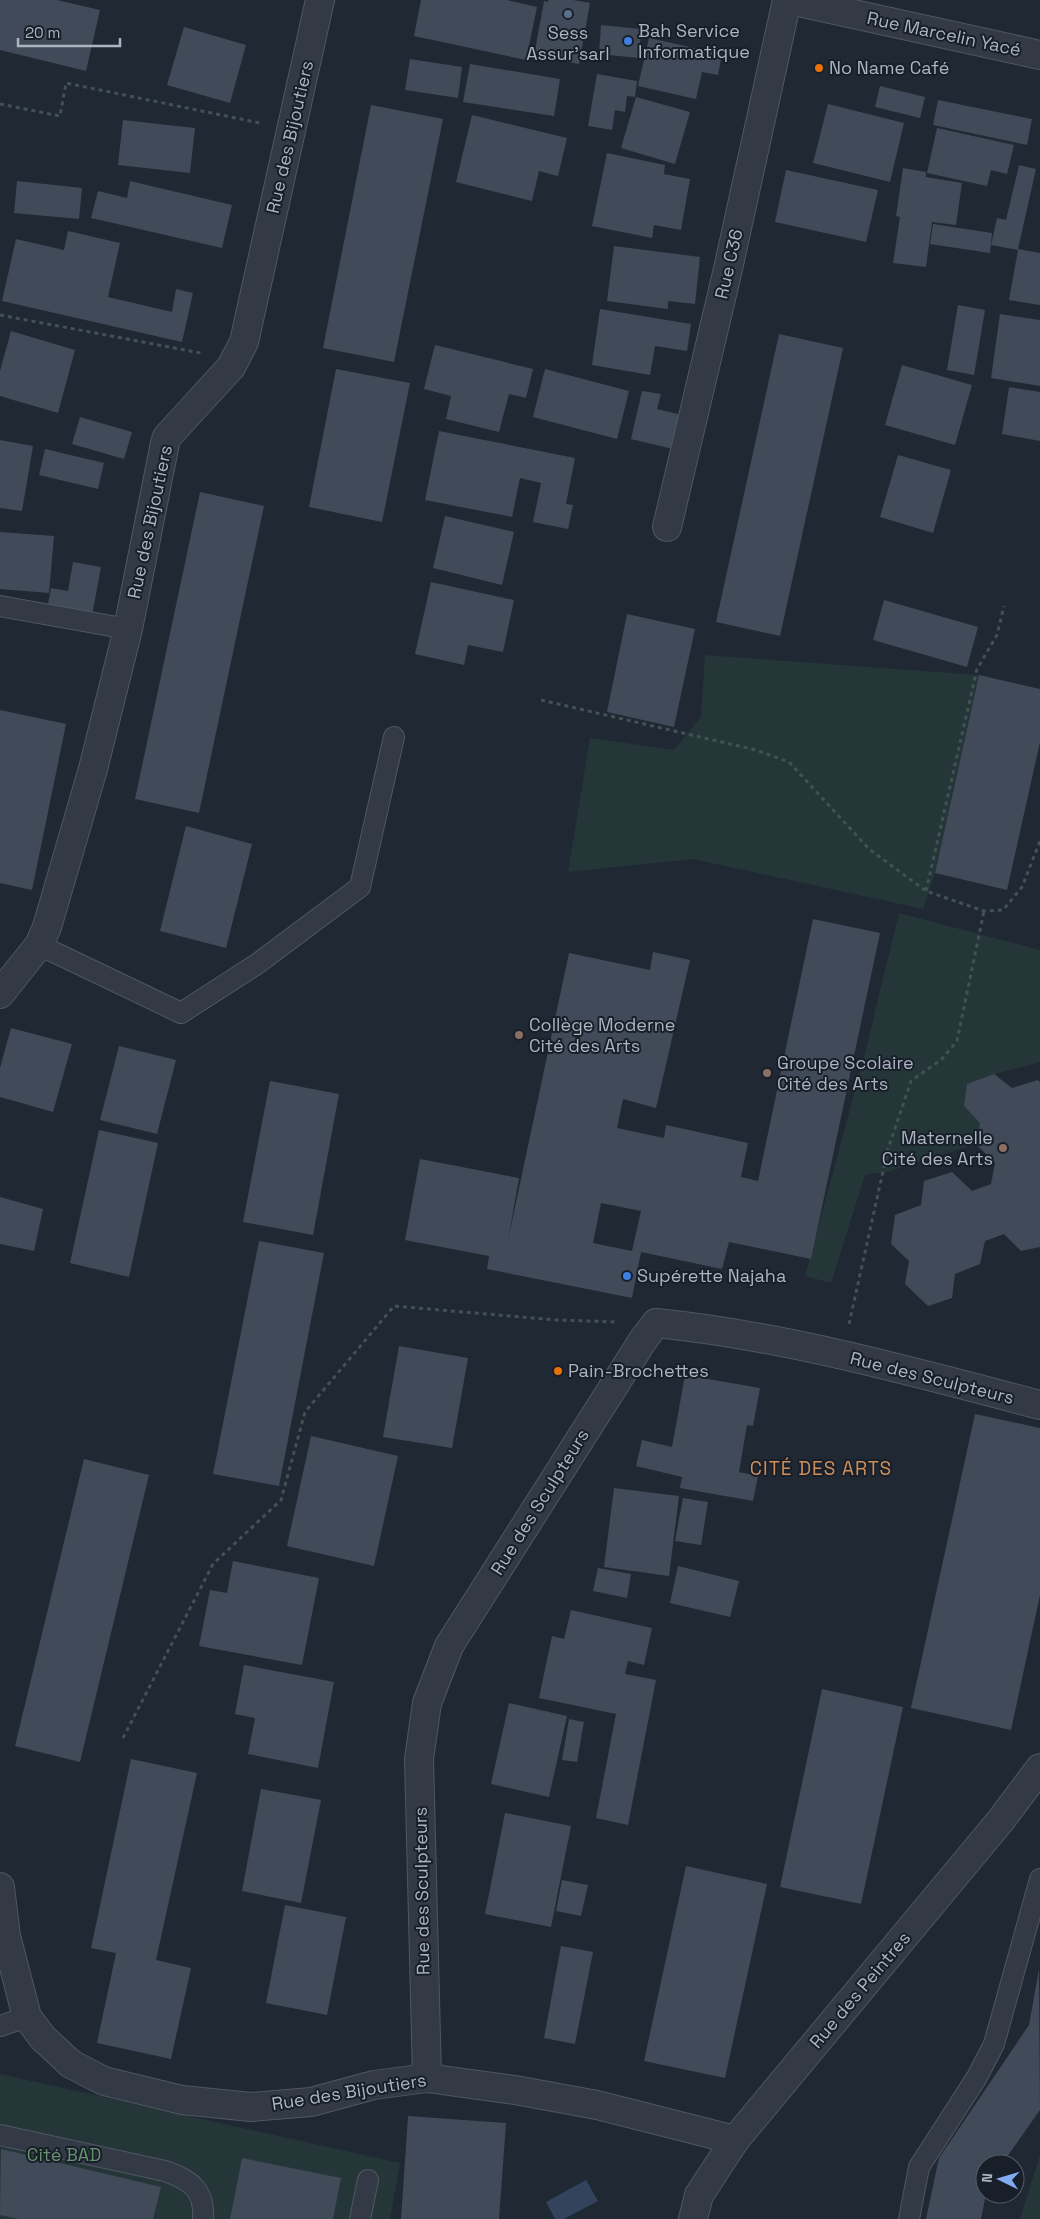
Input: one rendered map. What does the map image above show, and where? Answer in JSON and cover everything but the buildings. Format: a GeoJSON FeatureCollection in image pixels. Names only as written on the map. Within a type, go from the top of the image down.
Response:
{"type":"FeatureCollection","features":[{"type":"Feature","properties":{"kind":"street","name":"Rue des Bijoutiers"},"geometry":{"type":"LineString","coordinates":[[0,994],[39,944],[47,927],[93,769],[128,629],[167,437],[236,360],[244,342],[320,0]]}},
{"type":"Feature","properties":{"kind":"street","name":"Rue Marcelin Yacé"},"geometry":{"type":"LineString","coordinates":[[789,0],[1040,55]]}},
{"type":"Feature","properties":{"kind":"street","name":"Rue C36"},"geometry":{"type":"LineString","coordinates":[[667,527],[789,0]]}},
{"type":"Feature","properties":{"kind":"street","name":"Rue des Sculpteurs"},"geometry":{"type":"LineString","coordinates":[[427,2078],[419,1759],[427,1702],[449,1646],[643,1340],[656,1323],[703,1328],[775,1340],[1040,1405]]}},
{"type":"Feature","properties":{"kind":"street","name":"Rue des Peintres"},"geometry":{"type":"LineString","coordinates":[[693,2219],[699,2195],[735,2140],[1001,1820],[1040,1768]]}},
{"type":"Feature","properties":{"kind":"street","name":"Rue des Bijoutiers"},"geometry":{"type":"LineString","coordinates":[[0,1887],[3,1935],[27,2017],[43,2038],[71,2064],[104,2081],[182,2100],[251,2107],[311,2102],[374,2085],[427,2078],[515,2090],[597,2105],[735,2140]]}},
{"type":"Feature","properties":{"kind":"lane"},"geometry":{"type":"LineString","coordinates":[[0,606],[128,629]]}},
{"type":"Feature","properties":{"kind":"lane"},"geometry":{"type":"LineString","coordinates":[[39,944],[181,1013],[257,964],[360,886],[394,738]]}},
{"type":"Feature","properties":{"kind":"lane"},"geometry":{"type":"LineString","coordinates":[[909,2219],[919,2167],[977,2077],[994,2044],[1040,1879]]}},
{"type":"Feature","properties":{"kind":"lane"},"geometry":{"type":"LineString","coordinates":[[0,2026],[27,2017]]}},
{"type":"Feature","properties":{"kind":"lane"},"geometry":{"type":"LineString","coordinates":[[0,2135],[179,2175],[197,2189],[203,2200],[203,2219]]}},
{"type":"Feature","properties":{"kind":"lane"},"geometry":{"type":"LineString","coordinates":[[360,2219],[368,2180]]}},
{"type":"Feature","properties":{"kind":"path"},"geometry":{"type":"LineString","coordinates":[[0,104],[60,116],[66,83],[292,129]]}},
{"type":"Feature","properties":{"kind":"path"},"geometry":{"type":"LineString","coordinates":[[0,315],[236,360]]}},
{"type":"Feature","properties":{"kind":"path"},"geometry":{"type":"LineString","coordinates":[[926,891],[976,669],[997,635],[1004,606]]}},
{"type":"Feature","properties":{"kind":"path"},"geometry":{"type":"LineString","coordinates":[[541,700],[756,750],[789,762],[869,849],[926,891],[984,911],[1003,910],[1022,887],[1040,841]]}},
{"type":"Feature","properties":{"kind":"path"},"geometry":{"type":"LineString","coordinates":[[841,1356],[888,1149],[911,1081],[942,1060],[957,1041],[984,911]]}},
{"type":"Feature","properties":{"kind":"path"},"geometry":{"type":"LineString","coordinates":[[122,1738],[213,1564],[282,1500],[305,1412],[394,1306],[556,1320],[656,1323]]}},
{"type":"Feature","properties":{"kind":"green space"},"geometry":{"type":"Polygon","coordinates":[[[705,655],[979,675],[935,873],[923,909],[693,859],[568,872],[590,738],[674,750],[701,717],[705,655]]]}},
{"type":"Feature","properties":{"kind":"green space"},"geometry":{"type":"Polygon","coordinates":[[[899,913],[1040,950],[1040,1062],[967,1084],[980,1123],[976,1144],[891,1171],[865,1175],[831,1283],[805,1276],[864,1057],[899,913]]]}},
{"type":"Feature","properties":{"kind":"green space","name":"Cité BAD"},"geometry":{"type":"Polygon","coordinates":[[[0,2074],[400,2163],[390,2219],[0,2219],[0,2074]]]}},
{"type":"Feature","properties":{"kind":"green space"},"geometry":{"type":"Polygon","coordinates":[[[1040,2155],[1040,2219],[1020,2219],[1040,2155]]]}},
{"type":"Feature","properties":{"kind":"water"},"geometry":{"type":"Polygon","coordinates":[[[586,2180],[598,2201],[564,2219],[555,2219],[546,2202],[586,2180]]]}},
{"type":"Feature","properties":{"kind":"place","name":"Sess Assur'sarl"},"geometry":{"type":"Point","coordinates":[568,14]}},
{"type":"Feature","properties":{"kind":"place","name":"Bah Service Informatique"},"geometry":{"type":"Point","coordinates":[628,41]}},
{"type":"Feature","properties":{"kind":"place","name":"No Name Café"},"geometry":{"type":"Point","coordinates":[819,68]}},
{"type":"Feature","properties":{"kind":"place","name":"Collège Moderne Cité des Arts"},"geometry":{"type":"Point","coordinates":[519,1035]}},
{"type":"Feature","properties":{"kind":"place","name":"Groupe Scolaire Cité des Arts"},"geometry":{"type":"Point","coordinates":[767,1073]}},
{"type":"Feature","properties":{"kind":"place","name":"Maternelle Cité des Arts"},"geometry":{"type":"Point","coordinates":[1003,1148]}},
{"type":"Feature","properties":{"kind":"place","name":"Supérette Najaha"},"geometry":{"type":"Point","coordinates":[627,1276]}},
{"type":"Feature","properties":{"kind":"place","name":"Pain-Brochettes"},"geometry":{"type":"Point","coordinates":[558,1371]}},
{"type":"Feature","properties":{"kind":"district","name":"CITÉ DES ARTS"},"geometry":{"type":"Point","coordinates":[821,1468]}}]}
